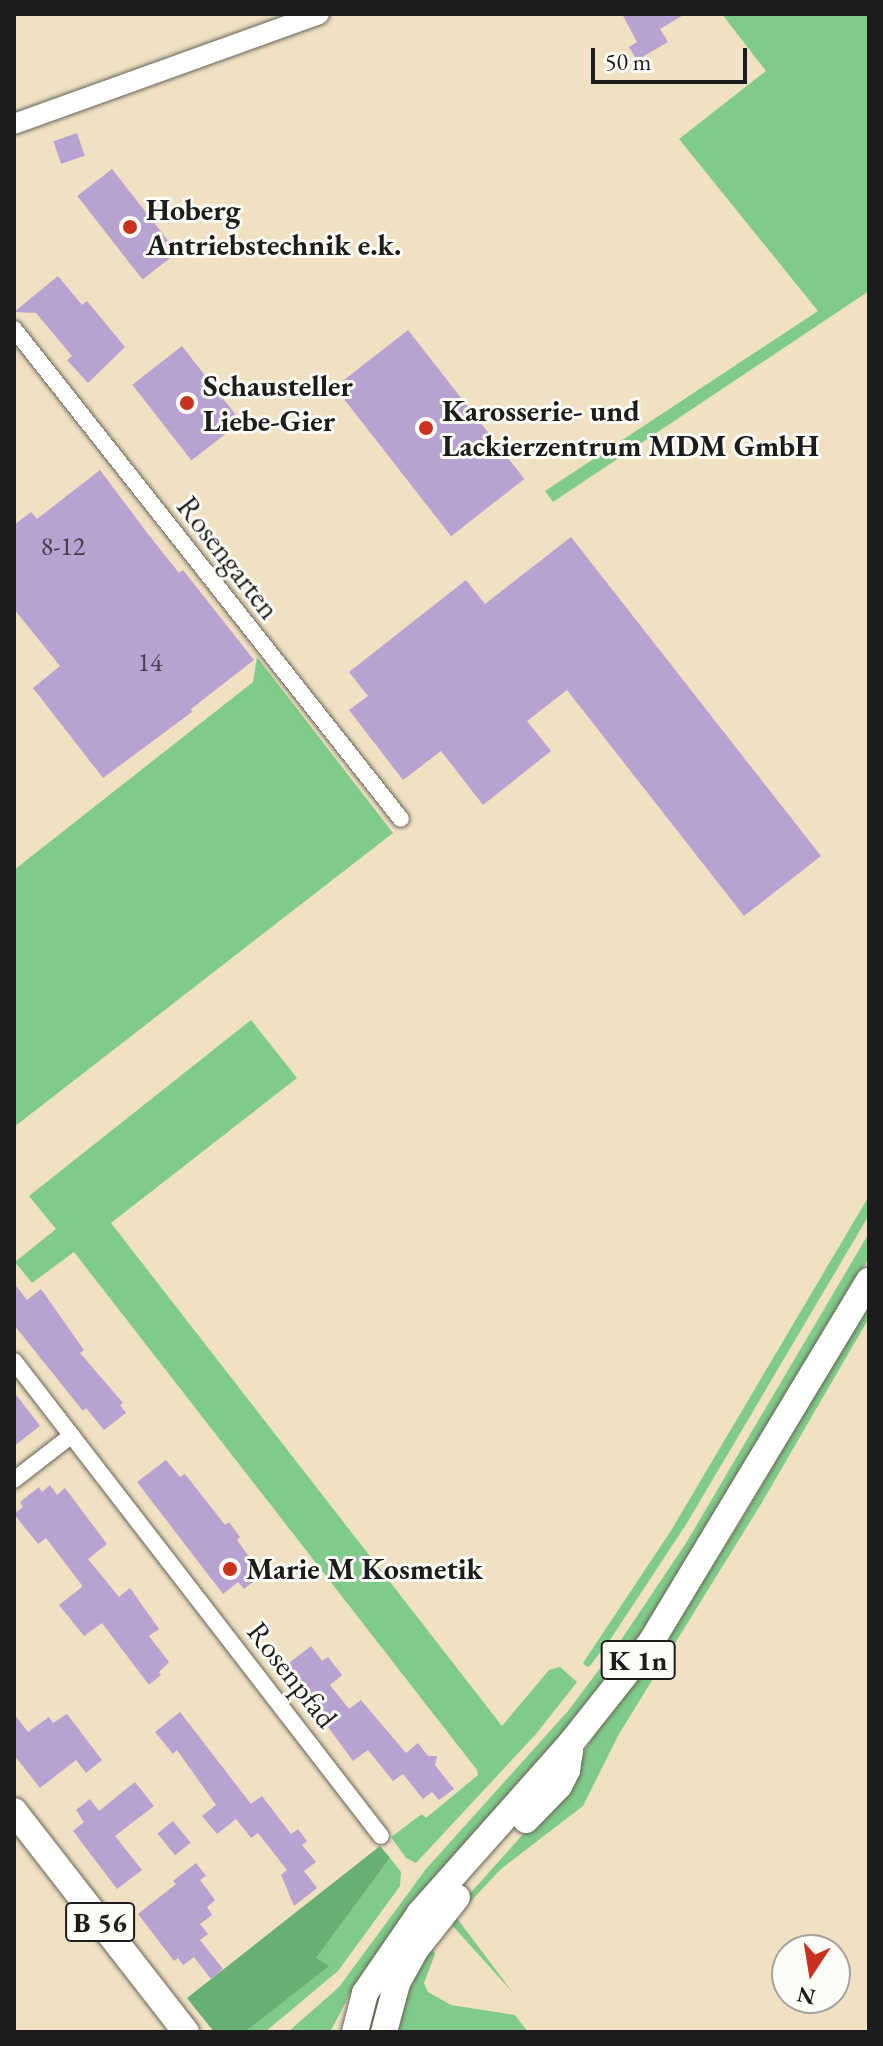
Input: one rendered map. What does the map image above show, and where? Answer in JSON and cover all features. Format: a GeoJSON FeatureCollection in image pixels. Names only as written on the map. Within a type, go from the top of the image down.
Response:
{"type":"FeatureCollection","features":[{"type":"Feature","properties":{"kind":"main road","name":"K 1n"},"geometry":{"type":"LineString","coordinates":[[335,2032],[344,2018],[359,2006],[420,1913],[571,1743],[651,1642],[869,1281]]}},
{"type":"Feature","properties":{"kind":"main road","name":"K 1n"},"geometry":{"type":"LineString","coordinates":[[384,2032],[397,1983],[416,1949],[468,1884],[559,1786],[567,1770],[571,1743]]}},
{"type":"Feature","properties":{"kind":"main road","name":"B 56"},"geometry":{"type":"LineString","coordinates":[[14,1811],[186,2032]]}},
{"type":"Feature","properties":{"kind":"main road","name":"K 1n"},"geometry":{"type":"LineString","coordinates":[[355,2032],[359,2006]]}},
{"type":"Feature","properties":{"kind":"street"},"geometry":{"type":"LineString","coordinates":[[14,124],[319,14]]}},
{"type":"Feature","properties":{"kind":"street","name":"Rosengarten"},"geometry":{"type":"LineString","coordinates":[[14,329],[401,819]]}},
{"type":"Feature","properties":{"kind":"street","name":"Rosenpfad"},"geometry":{"type":"LineString","coordinates":[[14,1361],[381,1836]]}},
{"type":"Feature","properties":{"kind":"street"},"geometry":{"type":"LineString","coordinates":[[14,1480],[72,1435]]}},
{"type":"Feature","properties":{"kind":"green space"},"geometry":{"type":"Polygon","coordinates":[[[722,14],[869,14],[869,291],[553,502],[545,491],[818,311],[679,139],[766,71],[722,14]]]}},
{"type":"Feature","properties":{"kind":"green space"},"geometry":{"type":"Polygon","coordinates":[[[257,657],[393,833],[14,1127],[14,870],[253,682],[257,657]]]}},
{"type":"Feature","properties":{"kind":"green space"},"geometry":{"type":"Polygon","coordinates":[[[251,1020],[297,1078],[111,1223],[502,1726],[549,1670],[560,1667],[577,1682],[536,1734],[416,1863],[406,1858],[391,1837],[422,1814],[426,1818],[478,1775],[477,1770],[74,1252],[32,1283],[15,1262],[56,1229],[29,1196],[251,1020]]]}},
{"type":"Feature","properties":{"kind":"green space"},"geometry":{"type":"Polygon","coordinates":[[[869,1196],[869,1215],[687,1523],[612,1637],[589,1667],[586,1666],[583,1663],[672,1529],[869,1196]]]}},
{"type":"Feature","properties":{"kind":"green space"},"geometry":{"type":"Polygon","coordinates":[[[869,1233],[869,1258],[696,1551],[601,1690],[398,1924],[356,1983],[330,2032],[288,2032],[339,1987],[426,1869],[568,1711],[619,1643],[686,1543],[869,1233]]]}},
{"type":"Feature","properties":{"kind":"green space"},"geometry":{"type":"Polygon","coordinates":[[[869,1304],[869,1318],[761,1504],[619,1734],[583,1806],[501,1869],[456,1917],[514,1994],[451,1924],[450,1916],[557,1796],[595,1734],[652,1660],[737,1527],[869,1304]]]}},
{"type":"Feature","properties":{"kind":"green space"},"geometry":{"type":"Polygon","coordinates":[[[380,1846],[390,1858],[316,1958],[329,1966],[245,2032],[214,2032],[187,1998],[380,1846]]]}},
{"type":"Feature","properties":{"kind":"green space"},"geometry":{"type":"Polygon","coordinates":[[[390,1858],[401,1872],[400,1886],[338,1971],[265,2032],[245,2032],[328,1966],[315,1959],[390,1858]]]}},
{"type":"Feature","properties":{"kind":"green space"},"geometry":{"type":"Polygon","coordinates":[[[431,1947],[435,1954],[424,1983],[428,1992],[451,2005],[515,2015],[528,2032],[395,2032],[415,1974],[431,1947]]]}},
{"type":"Feature","properties":{"kind":"building"},"geometry":{"type":"Polygon","coordinates":[[[622,14],[685,14],[660,29],[668,42],[637,60],[629,47],[637,42],[622,14]]]}},
{"type":"Feature","properties":{"kind":"building"},"geometry":{"type":"Polygon","coordinates":[[[77,133],[85,156],[61,164],[53,141],[77,133]]]}},
{"type":"Feature","properties":{"kind":"building"},"geometry":{"type":"Polygon","coordinates":[[[112,169],[177,253],[143,280],[77,196],[112,169]]]}},
{"type":"Feature","properties":{"kind":"building"},"geometry":{"type":"Polygon","coordinates":[[[58,276],[82,305],[87,301],[125,347],[88,383],[67,360],[72,356],[36,313],[14,312],[58,276]]]}},
{"type":"Feature","properties":{"kind":"building"},"geometry":{"type":"Polygon","coordinates":[[[408,330],[524,479],[451,536],[335,387],[408,330]]]}},
{"type":"Feature","properties":{"kind":"building","name":"Schausteller Liebe-Gier"},"geometry":{"type":"Polygon","coordinates":[[[182,346],[241,422],[191,460],[132,385],[182,346]]]}},
{"type":"Feature","properties":{"kind":"building"},"geometry":{"type":"Polygon","coordinates":[[[100,470],[179,573],[183,570],[254,660],[191,709],[192,712],[103,778],[33,688],[60,666],[14,609],[14,525],[31,512],[37,519],[100,470]]]}},
{"type":"Feature","properties":{"kind":"building"},"geometry":{"type":"Polygon","coordinates":[[[571,537],[821,856],[744,916],[567,690],[527,721],[551,751],[483,805],[441,751],[403,780],[349,710],[368,696],[349,672],[466,580],[485,604],[571,537]]]}},
{"type":"Feature","properties":{"kind":"building"},"geometry":{"type":"Polygon","coordinates":[[[14,1283],[27,1300],[41,1289],[84,1350],[80,1353],[123,1403],[120,1405],[126,1413],[104,1430],[86,1408],[83,1411],[14,1325],[14,1283]]]}},
{"type":"Feature","properties":{"kind":"building"},"geometry":{"type":"Polygon","coordinates":[[[14,1392],[40,1426],[14,1446],[14,1392]]]}},
{"type":"Feature","properties":{"kind":"building"},"geometry":{"type":"Polygon","coordinates":[[[166,1460],[180,1477],[185,1474],[225,1525],[229,1522],[240,1537],[237,1540],[262,1575],[244,1589],[238,1582],[223,1594],[137,1482],[166,1460]]]}},
{"type":"Feature","properties":{"kind":"building"},"geometry":{"type":"Polygon","coordinates":[[[50,1485],[57,1495],[65,1488],[107,1544],[88,1559],[119,1597],[130,1588],[159,1629],[149,1636],[169,1662],[159,1672],[161,1675],[149,1685],[102,1623],[84,1636],[59,1605],[82,1587],[81,1584],[46,1538],[38,1544],[14,1514],[23,1507],[20,1502],[39,1487],[42,1492],[50,1485]]]}},
{"type":"Feature","properties":{"kind":"building"},"geometry":{"type":"Polygon","coordinates":[[[311,1646],[322,1661],[328,1657],[342,1675],[330,1685],[349,1709],[361,1700],[406,1753],[418,1743],[428,1756],[437,1756],[435,1765],[454,1789],[439,1800],[432,1792],[423,1799],[403,1774],[393,1781],[368,1750],[353,1761],[284,1667],[311,1646]]]}},
{"type":"Feature","properties":{"kind":"building"},"geometry":{"type":"Polygon","coordinates":[[[180,1712],[251,1804],[262,1796],[291,1834],[298,1829],[307,1841],[302,1845],[316,1862],[304,1871],[317,1888],[294,1906],[281,1875],[287,1870],[258,1833],[251,1838],[236,1819],[217,1834],[202,1816],[216,1805],[177,1750],[173,1754],[155,1732],[180,1712]]]}},
{"type":"Feature","properties":{"kind":"building"},"geometry":{"type":"Polygon","coordinates":[[[14,1714],[28,1732],[49,1717],[53,1723],[67,1714],[102,1760],[86,1773],[76,1760],[40,1788],[14,1755],[14,1714]]]}},
{"type":"Feature","properties":{"kind":"building"},"geometry":{"type":"Polygon","coordinates":[[[135,1782],[154,1806],[115,1836],[142,1870],[117,1889],[73,1831],[84,1822],[76,1810],[90,1799],[99,1811],[135,1782]]]}},
{"type":"Feature","properties":{"kind":"building"},"geometry":{"type":"Polygon","coordinates":[[[173,1821],[191,1843],[175,1855],[157,1834],[173,1821]]]}},
{"type":"Feature","properties":{"kind":"building"},"geometry":{"type":"Polygon","coordinates":[[[196,1863],[206,1876],[200,1880],[215,1900],[207,1907],[212,1915],[200,1924],[208,1934],[200,1940],[223,1969],[211,1979],[194,1957],[183,1965],[178,1958],[174,1961],[138,1914],[176,1884],[173,1881],[196,1863]]]}},
{"type":"Feature","properties":{"kind":"place","name":"Hoberg Antriebstechnik e.k."},"geometry":{"type":"Point","coordinates":[130,227]}},
{"type":"Feature","properties":{"kind":"place","name":"Schausteller Liebe-Gier"},"geometry":{"type":"Point","coordinates":[187,403]}},
{"type":"Feature","properties":{"kind":"place","name":"Karosserie- und Lackierzentrum MDM GmbH"},"geometry":{"type":"Point","coordinates":[426,428]}},
{"type":"Feature","properties":{"kind":"place","name":"Marie M Kosmetik"},"geometry":{"type":"Point","coordinates":[230,1569]}}]}
